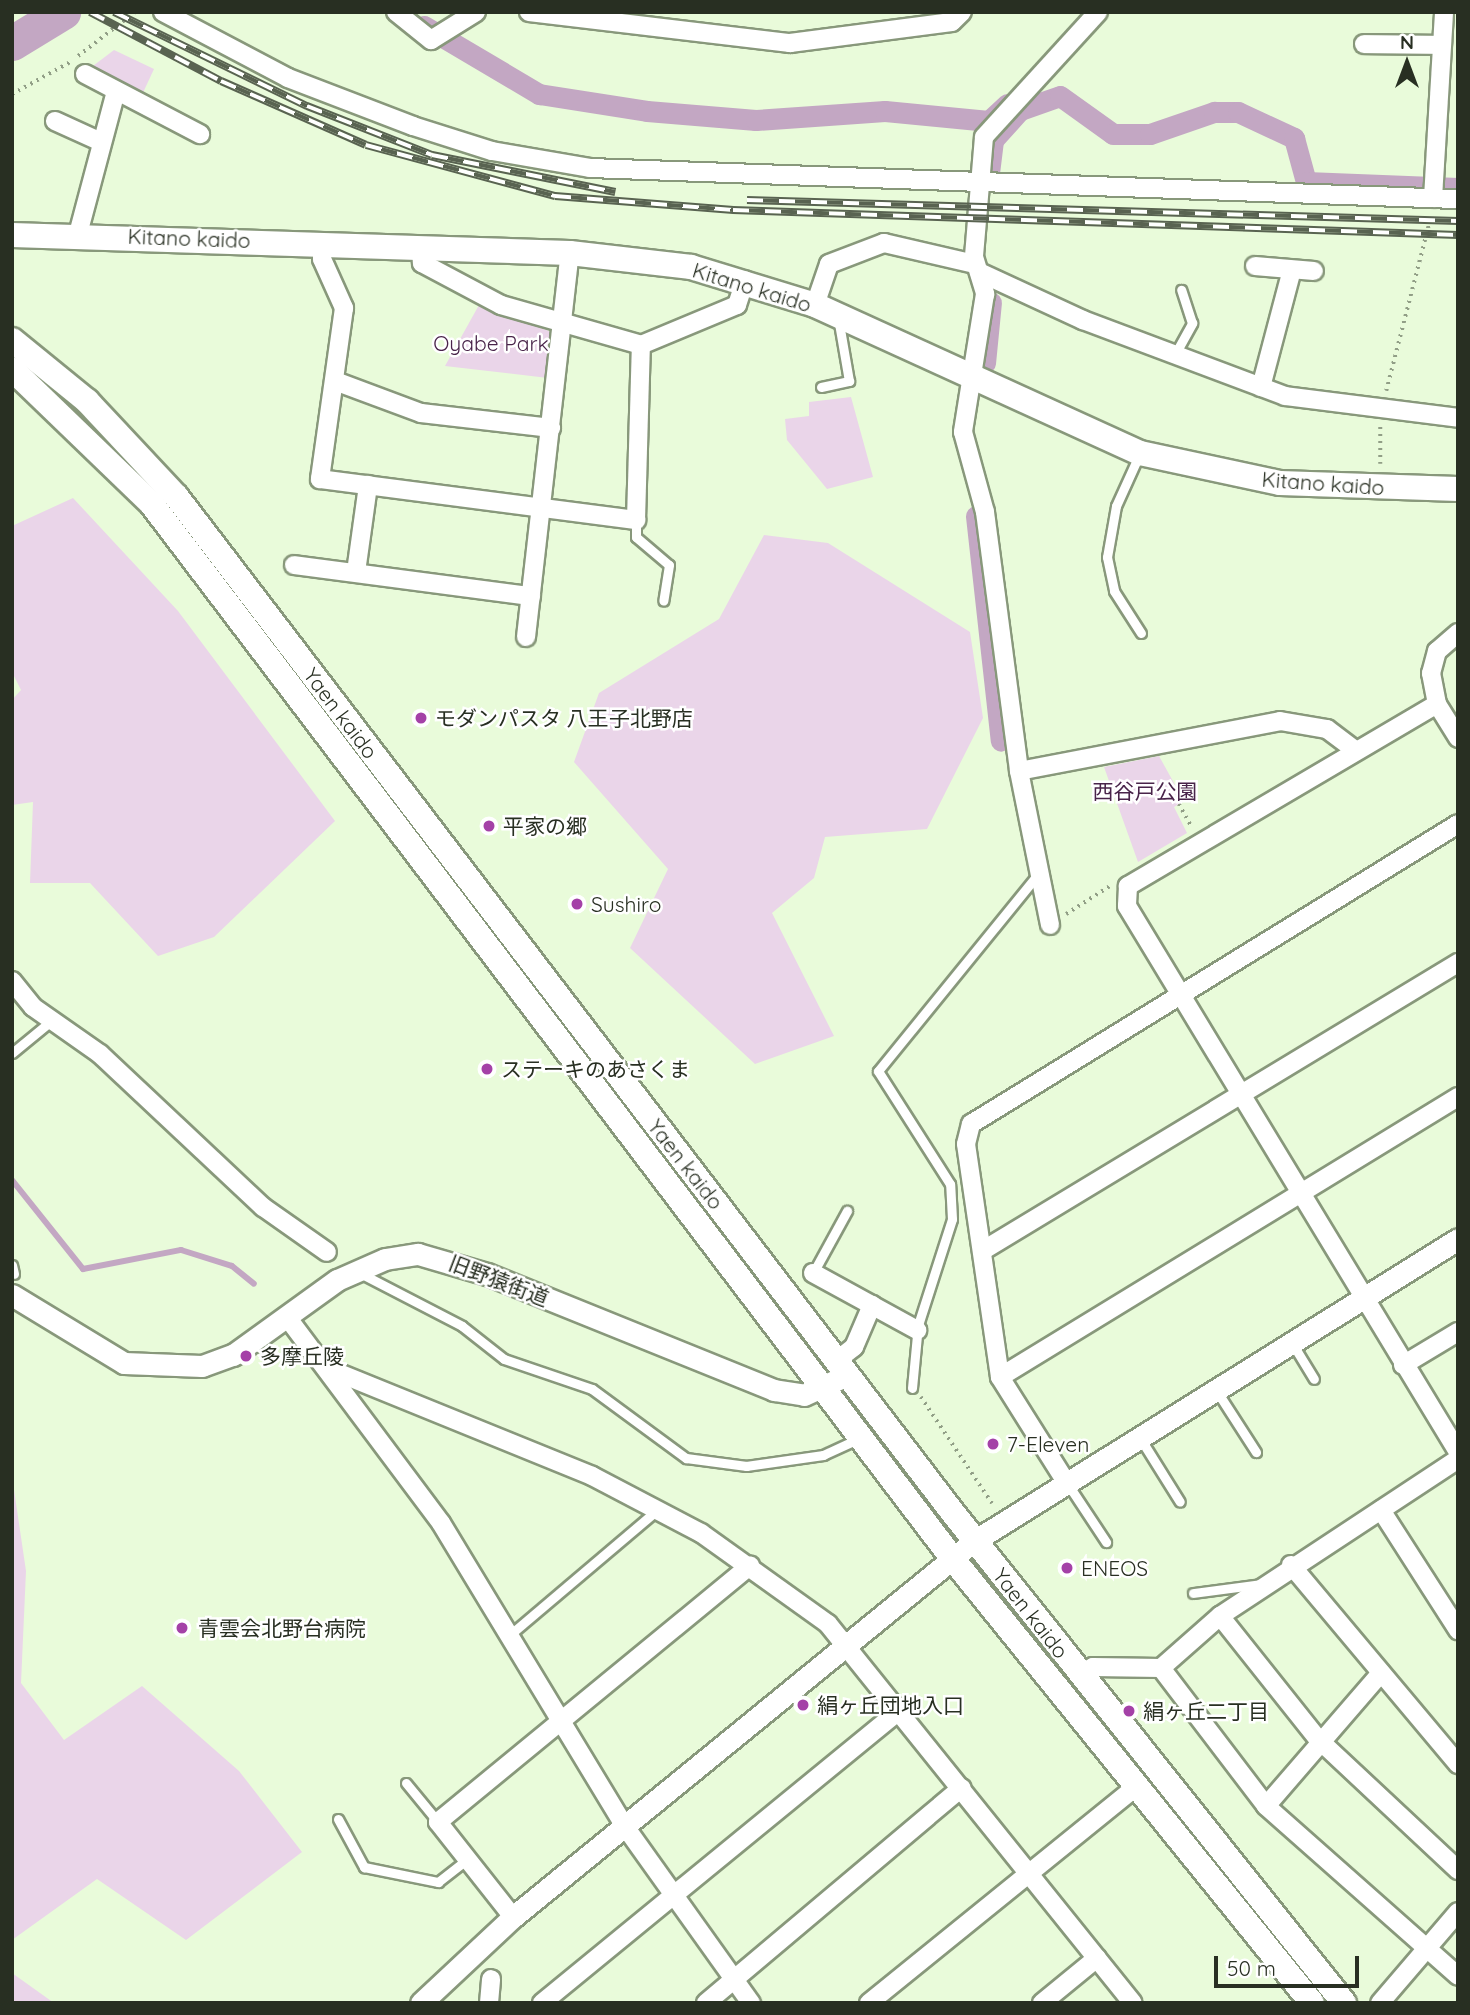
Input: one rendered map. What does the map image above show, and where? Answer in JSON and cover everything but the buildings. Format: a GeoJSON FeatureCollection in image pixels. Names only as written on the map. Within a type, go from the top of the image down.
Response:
{"type":"FeatureCollection","features":[{"type":"Feature","properties":{"kind":"main road","name":"Kitano kaido"},"geometry":{"type":"LineString","coordinates":[[12,235],[78,234],[570,253],[745,280],[816,305],[972,381],[1140,453],[1280,483],[1458,489]]}},
{"type":"Feature","properties":{"kind":"main road","name":"Yaen kaido"},"geometry":{"type":"LineString","coordinates":[[12,340],[87,401],[176,496],[974,1541],[1344,2003]]}},
{"type":"Feature","properties":{"kind":"main road","name":"Yaen kaido"},"geometry":{"type":"LineString","coordinates":[[12,369],[98,445],[171,527],[952,1558],[1312,2003]]}},
{"type":"Feature","properties":{"kind":"street"},"geometry":{"type":"LineString","coordinates":[[163,12],[288,78],[492,151],[648,175],[1458,199]]}},
{"type":"Feature","properties":{"kind":"street"},"geometry":{"type":"LineString","coordinates":[[396,12],[431,40],[476,12]]}},
{"type":"Feature","properties":{"kind":"street"},"geometry":{"type":"LineString","coordinates":[[528,12],[790,43],[952,22],[962,12]]}},
{"type":"Feature","properties":{"kind":"street"},"geometry":{"type":"LineString","coordinates":[[1050,925],[1019,771],[985,512],[963,432],[985,294],[977,268],[984,137],[1098,12]]}},
{"type":"Feature","properties":{"kind":"street"},"geometry":{"type":"LineString","coordinates":[[1433,198],[1444,12]]}},
{"type":"Feature","properties":{"kind":"street"},"geometry":{"type":"LineString","coordinates":[[1364,44],[1441,45]]}},
{"type":"Feature","properties":{"kind":"street"},"geometry":{"type":"LineString","coordinates":[[85,74],[201,134]]}},
{"type":"Feature","properties":{"kind":"street"},"geometry":{"type":"LineString","coordinates":[[78,234],[99,141],[116,91]]}},
{"type":"Feature","properties":{"kind":"street"},"geometry":{"type":"LineString","coordinates":[[55,121],[99,141]]}},
{"type":"Feature","properties":{"kind":"street"},"geometry":{"type":"LineString","coordinates":[[816,305],[829,264],[884,243],[977,268],[1174,356],[1261,387],[1380,410],[1458,418]]}},
{"type":"Feature","properties":{"kind":"street"},"geometry":{"type":"LineString","coordinates":[[323,244],[323,259],[344,308],[320,479],[636,520],[641,345]]}},
{"type":"Feature","properties":{"kind":"street"},"geometry":{"type":"LineString","coordinates":[[421,246],[422,263],[501,305],[563,325],[641,345],[737,305],[745,280]]}},
{"type":"Feature","properties":{"kind":"street"},"geometry":{"type":"LineString","coordinates":[[527,637],[570,253]]}},
{"type":"Feature","properties":{"kind":"street"},"geometry":{"type":"LineString","coordinates":[[1255,266],[1314,271]]}},
{"type":"Feature","properties":{"kind":"street"},"geometry":{"type":"LineString","coordinates":[[1261,387],[1292,270]]}},
{"type":"Feature","properties":{"kind":"street"},"geometry":{"type":"LineString","coordinates":[[335,382],[421,413],[551,428]]}},
{"type":"Feature","properties":{"kind":"street"},"geometry":{"type":"LineString","coordinates":[[356,572],[368,485]]}},
{"type":"Feature","properties":{"kind":"street"},"geometry":{"type":"LineString","coordinates":[[294,565],[531,596]]}},
{"type":"Feature","properties":{"kind":"street"},"geometry":{"type":"LineString","coordinates":[[1458,633],[1437,651],[1431,673],[1437,704],[1458,738]]}},
{"type":"Feature","properties":{"kind":"street"},"geometry":{"type":"LineString","coordinates":[[1437,704],[1128,886],[1127,906],[1239,1097],[1458,1452]]}},
{"type":"Feature","properties":{"kind":"street"},"geometry":{"type":"LineString","coordinates":[[1019,771],[1280,720],[1327,729],[1356,751]]}},
{"type":"Feature","properties":{"kind":"street"},"geometry":{"type":"LineString","coordinates":[[1066,1482],[1000,1377],[966,1144],[971,1124],[1179,992],[1458,824]]}},
{"type":"Feature","properties":{"kind":"street"},"geometry":{"type":"LineString","coordinates":[[982,1251],[1458,963]]}},
{"type":"Feature","properties":{"kind":"street"},"geometry":{"type":"LineString","coordinates":[[12,981],[51,1021],[100,1055],[263,1207],[327,1252]]}},
{"type":"Feature","properties":{"kind":"street"},"geometry":{"type":"LineString","coordinates":[[1000,1377],[1458,1097]]}},
{"type":"Feature","properties":{"kind":"street"},"geometry":{"type":"LineString","coordinates":[[421,2003],[513,1917],[974,1541],[1458,1239]]}},
{"type":"Feature","properties":{"kind":"street","name":"旧野猿街道"},"geometry":{"type":"LineString","coordinates":[[12,1295],[107,1356],[152,1368],[218,1362],[357,1271],[393,1258],[443,1257],[760,1386],[804,1395],[821,1388],[841,1368]]}},
{"type":"Feature","properties":{"kind":"street"},"geometry":{"type":"LineString","coordinates":[[813,1273],[917,1330]]}},
{"type":"Feature","properties":{"kind":"street"},"geometry":{"type":"LineString","coordinates":[[841,1368],[854,1347],[872,1305]]}},
{"type":"Feature","properties":{"kind":"street"},"geometry":{"type":"LineString","coordinates":[[287,1317],[329,1369],[512,1633],[561,1722],[624,1825],[672,1897],[751,2003]]}},
{"type":"Feature","properties":{"kind":"street"},"geometry":{"type":"LineString","coordinates":[[1404,1365],[1458,1332]]}},
{"type":"Feature","properties":{"kind":"street"},"geometry":{"type":"LineString","coordinates":[[329,1369],[592,1476],[657,1510],[750,1566],[846,1644],[1133,2003]]}},
{"type":"Feature","properties":{"kind":"street"},"geometry":{"type":"LineString","coordinates":[[1080,1675],[1093,1667],[1161,1668],[1261,1584],[1458,1459]]}},
{"type":"Feature","properties":{"kind":"street"},"geometry":{"type":"LineString","coordinates":[[1381,1510],[1458,1630]]}},
{"type":"Feature","properties":{"kind":"street"},"geometry":{"type":"LineString","coordinates":[[1291,1565],[1458,1764]]}},
{"type":"Feature","properties":{"kind":"street"},"geometry":{"type":"LineString","coordinates":[[513,1917],[438,1822],[750,1566]]}},
{"type":"Feature","properties":{"kind":"street"},"geometry":{"type":"LineString","coordinates":[[1220,1616],[1318,1739],[1458,1870]]}},
{"type":"Feature","properties":{"kind":"street"},"geometry":{"type":"LineString","coordinates":[[1161,1668],[1266,1806],[1458,1976]]}},
{"type":"Feature","properties":{"kind":"street"},"geometry":{"type":"LineString","coordinates":[[1266,1806],[1318,1739],[1381,1673]]}},
{"type":"Feature","properties":{"kind":"street"},"geometry":{"type":"LineString","coordinates":[[542,2003],[899,1711]]}},
{"type":"Feature","properties":{"kind":"street"},"geometry":{"type":"LineString","coordinates":[[869,2003],[1138,1785]]}},
{"type":"Feature","properties":{"kind":"street"},"geometry":{"type":"LineString","coordinates":[[706,2003],[961,1788]]}},
{"type":"Feature","properties":{"kind":"street"},"geometry":{"type":"LineString","coordinates":[[1380,2003],[1428,1952],[1458,1912]]}},
{"type":"Feature","properties":{"kind":"street"},"geometry":{"type":"LineString","coordinates":[[1042,2003],[1097,1958]]}},
{"type":"Feature","properties":{"kind":"street"},"geometry":{"type":"LineString","coordinates":[[489,2003],[491,1979]]}},
{"type":"Feature","properties":{"kind":"lane"},"geometry":{"type":"LineString","coordinates":[[1174,356],[1192,323],[1181,290]]}},
{"type":"Feature","properties":{"kind":"lane"},"geometry":{"type":"LineString","coordinates":[[821,387],[849,381],[838,315]]}},
{"type":"Feature","properties":{"kind":"lane"},"geometry":{"type":"LineString","coordinates":[[1140,453],[1116,506],[1107,558],[1114,591],[1141,633]]}},
{"type":"Feature","properties":{"kind":"lane"},"geometry":{"type":"LineString","coordinates":[[636,520],[636,537],[669,565],[663,601]]}},
{"type":"Feature","properties":{"kind":"lane"},"geometry":{"type":"LineString","coordinates":[[912,1388],[917,1330],[952,1219],[950,1184],[878,1071],[1039,873]]}},
{"type":"Feature","properties":{"kind":"lane"},"geometry":{"type":"LineString","coordinates":[[12,1054],[51,1021]]}},
{"type":"Feature","properties":{"kind":"lane"},"geometry":{"type":"LineString","coordinates":[[813,1273],[847,1211]]}},
{"type":"Feature","properties":{"kind":"lane"},"geometry":{"type":"LineString","coordinates":[[12,1265],[12,1273]]}},
{"type":"Feature","properties":{"kind":"lane"},"geometry":{"type":"LineString","coordinates":[[357,1271],[463,1326],[504,1359],[592,1389],[685,1458],[746,1466],[823,1454],[860,1438]]}},
{"type":"Feature","properties":{"kind":"lane"},"geometry":{"type":"LineString","coordinates":[[1291,1342],[1314,1379]]}},
{"type":"Feature","properties":{"kind":"lane"},"geometry":{"type":"LineString","coordinates":[[1215,1389],[1256,1452]]}},
{"type":"Feature","properties":{"kind":"lane"},"geometry":{"type":"LineString","coordinates":[[1139,1437],[1180,1503]]}},
{"type":"Feature","properties":{"kind":"lane"},"geometry":{"type":"LineString","coordinates":[[1066,1482],[1105,1542]]}},
{"type":"Feature","properties":{"kind":"lane"},"geometry":{"type":"LineString","coordinates":[[512,1633],[657,1510]]}},
{"type":"Feature","properties":{"kind":"lane"},"geometry":{"type":"LineString","coordinates":[[1193,1593],[1261,1584]]}},
{"type":"Feature","properties":{"kind":"lane"},"geometry":{"type":"LineString","coordinates":[[406,1783],[438,1822]]}},
{"type":"Feature","properties":{"kind":"lane"},"geometry":{"type":"LineString","coordinates":[[338,1819],[364,1867],[438,1882],[467,1859]]}},
{"type":"Feature","properties":{"kind":"path"},"geometry":{"type":"LineString","coordinates":[[12,94],[75,59],[135,12]]}},
{"type":"Feature","properties":{"kind":"path"},"geometry":{"type":"LineString","coordinates":[[1380,487],[1380,410],[1427,250],[1433,198]]}},
{"type":"Feature","properties":{"kind":"path"},"geometry":{"type":"LineString","coordinates":[[1179,804],[1196,835]]}},
{"type":"Feature","properties":{"kind":"path"},"geometry":{"type":"LineString","coordinates":[[1050,925],[1112,885]]}},
{"type":"Feature","properties":{"kind":"path"},"geometry":{"type":"LineString","coordinates":[[912,1388],[938,1415],[992,1503]]}},
{"type":"Feature","properties":{"kind":"green space"},"geometry":{"type":"Polygon","coordinates":[[[114,50],[154,69],[141,97],[89,69],[114,50]]]}},
{"type":"Feature","properties":{"kind":"green space","name":"Oyabe Park"},"geometry":{"type":"Polygon","coordinates":[[[479,305],[549,331],[555,338],[548,378],[445,366],[479,305]]]}},
{"type":"Feature","properties":{"kind":"green space"},"geometry":{"type":"Polygon","coordinates":[[[851,397],[873,477],[827,489],[787,440],[785,419],[809,416],[809,402],[851,397]]]}},
{"type":"Feature","properties":{"kind":"green space"},"geometry":{"type":"Polygon","coordinates":[[[73,498],[178,611],[335,821],[214,937],[158,956],[90,883],[30,883],[33,802],[12,805],[12,700],[21,690],[12,672],[12,526],[73,498]]]}},
{"type":"Feature","properties":{"kind":"green space"},"geometry":{"type":"Polygon","coordinates":[[[764,535],[828,543],[970,632],[983,718],[927,829],[825,837],[814,878],[772,913],[834,1036],[755,1064],[630,948],[668,869],[574,762],[599,693],[719,619],[764,535]]]}},
{"type":"Feature","properties":{"kind":"green space","name":"西谷戸公園"},"geometry":{"type":"Polygon","coordinates":[[[1159,756],[1184,801],[1174,807],[1187,833],[1138,862],[1104,767],[1159,756]]]}},
{"type":"Feature","properties":{"kind":"green space"},"geometry":{"type":"Polygon","coordinates":[[[12,1476],[26,1571],[21,1683],[64,1740],[142,1686],[239,1771],[302,1852],[186,1940],[97,1879],[12,1940],[12,1476]]]}},
{"type":"Feature","properties":{"kind":"green space"},"geometry":{"type":"Polygon","coordinates":[[[12,1973],[54,2003],[12,2003],[12,1973]]]}},
{"type":"Feature","properties":{"kind":"waterway"},"geometry":{"type":"LineString","coordinates":[[12,43],[63,12]]}},
{"type":"Feature","properties":{"kind":"waterway"},"geometry":{"type":"LineString","coordinates":[[424,26],[539,94],[647,111],[756,120],[885,111],[989,121],[1007,104]]}},
{"type":"Feature","properties":{"kind":"waterway"},"geometry":{"type":"LineString","coordinates":[[989,173],[993,140],[1020,110],[1060,96],[1113,134],[1150,134],[1214,112],[1238,112],[1294,138],[1306,182],[1458,188]]}},
{"type":"Feature","properties":{"kind":"waterway"},"geometry":{"type":"LineString","coordinates":[[985,363],[991,302]]}},
{"type":"Feature","properties":{"kind":"waterway"},"geometry":{"type":"LineString","coordinates":[[976,516],[1001,741]]}},
{"type":"Feature","properties":{"kind":"waterway"},"geometry":{"type":"LineString","coordinates":[[12,1180],[83,1269],[181,1250],[232,1266],[254,1284]]}},
{"type":"Feature","properties":{"kind":"railway"},"geometry":{"type":"LineString","coordinates":[[90,12],[221,81],[366,145],[555,196],[733,210],[1458,235]]}},
{"type":"Feature","properties":{"kind":"railway"},"geometry":{"type":"LineString","coordinates":[[114,12],[307,106],[432,155],[615,192]]}},
{"type":"Feature","properties":{"kind":"railway"},"geometry":{"type":"LineString","coordinates":[[747,200],[1458,221]]}},
{"type":"Feature","properties":{"kind":"place","name":"モダンパスタ 八王子北野店"},"geometry":{"type":"Point","coordinates":[421,718]}},
{"type":"Feature","properties":{"kind":"place","name":"平家の郷"},"geometry":{"type":"Point","coordinates":[489,826]}},
{"type":"Feature","properties":{"kind":"place","name":"Sushiro"},"geometry":{"type":"Point","coordinates":[577,904]}},
{"type":"Feature","properties":{"kind":"place","name":"ステーキのあさくま"},"geometry":{"type":"Point","coordinates":[487,1069]}},
{"type":"Feature","properties":{"kind":"place","name":"多摩丘陵"},"geometry":{"type":"Point","coordinates":[246,1356]}},
{"type":"Feature","properties":{"kind":"place","name":"7-Eleven"},"geometry":{"type":"Point","coordinates":[993,1444]}},
{"type":"Feature","properties":{"kind":"place","name":"ENEOS"},"geometry":{"type":"Point","coordinates":[1067,1568]}},
{"type":"Feature","properties":{"kind":"place","name":"青雲会北野台病院"},"geometry":{"type":"Point","coordinates":[182,1628]}},
{"type":"Feature","properties":{"kind":"place","name":"絹ヶ丘団地入口"},"geometry":{"type":"Point","coordinates":[803,1705]}},
{"type":"Feature","properties":{"kind":"place","name":"絹ヶ丘二丁目"},"geometry":{"type":"Point","coordinates":[1129,1711]}}]}
